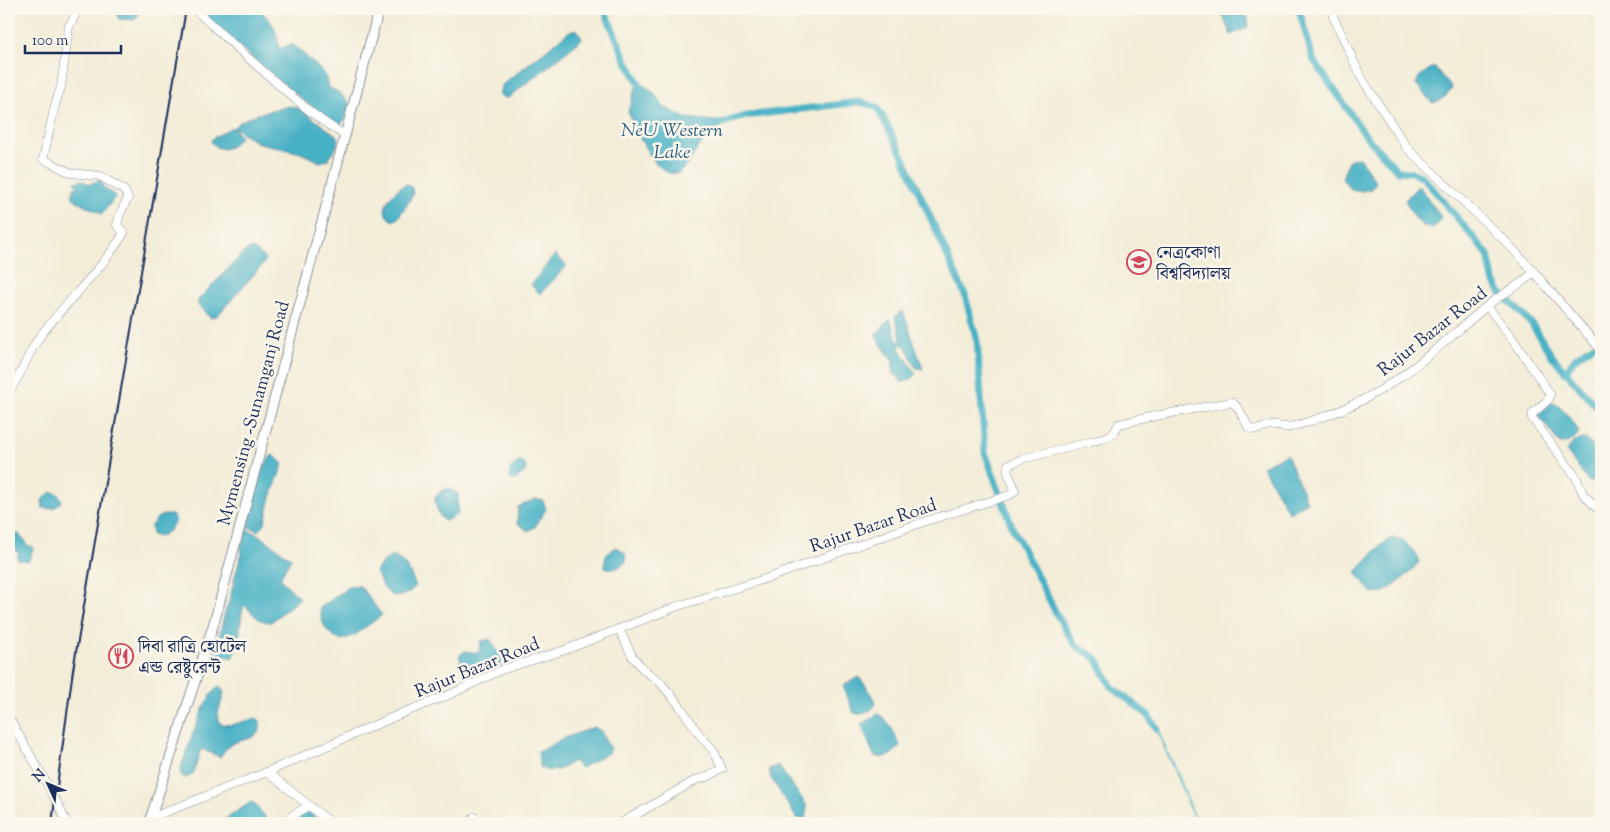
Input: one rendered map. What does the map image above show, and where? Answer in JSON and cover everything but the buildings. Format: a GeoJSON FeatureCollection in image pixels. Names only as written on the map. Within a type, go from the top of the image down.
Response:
{"type":"FeatureCollection","features":[{"type":"Feature","properties":{"kind":"main road","name":"Mymensing -Sunamganj Road"},"geometry":{"type":"LineString","coordinates":[[151,820],[214,623],[379,9]]}},
{"type":"Feature","properties":{"kind":"street"},"geometry":{"type":"LineString","coordinates":[[9,392],[41,335],[62,308],[111,254],[124,233],[117,225],[128,198],[124,190],[100,176],[71,173],[43,159],[54,105],[61,87],[69,26],[79,9]]}},
{"type":"Feature","properties":{"kind":"street"},"geometry":{"type":"LineString","coordinates":[[194,9],[248,60],[295,99],[331,127],[345,134]]}},
{"type":"Feature","properties":{"kind":"street"},"geometry":{"type":"LineString","coordinates":[[1332,9],[1333,16],[1361,76],[1407,148],[1482,218],[1534,272],[1601,350]]}},
{"type":"Feature","properties":{"kind":"street","name":"Rajur Bazar Road"},"geometry":{"type":"LineString","coordinates":[[151,820],[449,695],[501,670],[565,650],[678,606],[771,577],[923,522],[1010,495],[1015,492],[1015,485],[1007,471],[1008,465],[1025,458],[1100,439],[1113,434],[1119,424],[1232,402],[1238,408],[1250,428],[1255,430],[1272,426],[1287,428],[1346,408],[1392,384],[1434,352],[1488,305],[1534,272]]}},
{"type":"Feature","properties":{"kind":"street"},"geometry":{"type":"LineString","coordinates":[[1488,305],[1550,394],[1549,399],[1532,413],[1532,418],[1576,477],[1583,494],[1601,512]]}},
{"type":"Feature","properties":{"kind":"street"},"geometry":{"type":"LineString","coordinates":[[619,629],[632,656],[675,700],[714,751],[722,769],[707,777],[696,780],[621,823]]}},
{"type":"Feature","properties":{"kind":"street"},"geometry":{"type":"LineString","coordinates":[[9,718],[50,789],[67,823]]}},
{"type":"Feature","properties":{"kind":"street"},"geometry":{"type":"LineString","coordinates":[[267,772],[331,823]]}},
{"type":"Feature","properties":{"kind":"street"},"geometry":{"type":"LineString","coordinates":[[281,823],[308,806]]}},
{"type":"Feature","properties":{"kind":"water"},"geometry":{"type":"Polygon","coordinates":[[[116,9],[142,9],[135,20],[119,19],[116,9]]]}},
{"type":"Feature","properties":{"kind":"water"},"geometry":{"type":"Polygon","coordinates":[[[198,9],[259,9],[274,26],[279,48],[294,45],[325,74],[328,87],[340,93],[349,102],[346,118],[340,125],[337,125],[321,114],[269,73],[198,9]]]}},
{"type":"Feature","properties":{"kind":"water"},"geometry":{"type":"Polygon","coordinates":[[[1222,9],[1243,9],[1248,20],[1247,28],[1231,35],[1221,12],[1222,9]]]}},
{"type":"Feature","properties":{"kind":"water"},"geometry":{"type":"Polygon","coordinates":[[[576,29],[582,38],[579,42],[508,98],[500,95],[503,84],[570,31],[576,29]]]}},
{"type":"Feature","properties":{"kind":"water"},"geometry":{"type":"Polygon","coordinates":[[[1431,68],[1435,68],[1452,88],[1444,98],[1432,103],[1416,84],[1419,77],[1431,68]]]}},
{"type":"Feature","properties":{"kind":"water","name":"NeU Western Lake"},"geometry":{"type":"Polygon","coordinates":[[[638,81],[653,92],[664,107],[685,118],[727,122],[698,147],[689,163],[679,173],[668,173],[660,168],[649,154],[635,128],[628,112],[638,81]]]}},
{"type":"Feature","properties":{"kind":"water"},"geometry":{"type":"Polygon","coordinates":[[[290,106],[300,109],[339,139],[336,148],[328,160],[320,162],[301,153],[256,142],[234,127],[252,116],[290,106]]]}},
{"type":"Feature","properties":{"kind":"water"},"geometry":{"type":"Polygon","coordinates":[[[230,128],[234,128],[240,137],[232,146],[224,149],[216,147],[211,142],[212,139],[230,128]]]}},
{"type":"Feature","properties":{"kind":"water"},"geometry":{"type":"Polygon","coordinates":[[[1360,158],[1376,182],[1372,189],[1352,190],[1342,179],[1347,163],[1351,159],[1360,158]]]}},
{"type":"Feature","properties":{"kind":"water"},"geometry":{"type":"Polygon","coordinates":[[[81,180],[90,184],[100,180],[104,188],[116,196],[102,214],[74,199],[72,196],[74,188],[79,187],[74,183],[81,180]]]}},
{"type":"Feature","properties":{"kind":"water"},"geometry":{"type":"Polygon","coordinates":[[[407,184],[412,188],[413,195],[398,218],[393,221],[385,212],[386,206],[392,195],[407,184]]]}},
{"type":"Feature","properties":{"kind":"water"},"geometry":{"type":"Polygon","coordinates":[[[1417,187],[1420,187],[1441,217],[1433,228],[1423,226],[1419,222],[1405,200],[1417,187]]]}},
{"type":"Feature","properties":{"kind":"water"},"geometry":{"type":"Polygon","coordinates":[[[249,249],[260,254],[265,260],[264,263],[217,316],[210,318],[198,305],[198,300],[249,249]]]}},
{"type":"Feature","properties":{"kind":"water"},"geometry":{"type":"Polygon","coordinates":[[[555,254],[567,266],[540,294],[531,285],[555,254]]]}},
{"type":"Feature","properties":{"kind":"water"},"geometry":{"type":"Polygon","coordinates":[[[903,311],[923,369],[916,368],[906,347],[902,344],[899,347],[916,374],[913,378],[902,383],[893,374],[893,362],[875,335],[890,319],[898,343],[901,339],[895,316],[903,311]]]}},
{"type":"Feature","properties":{"kind":"water"},"geometry":{"type":"Polygon","coordinates":[[[1552,402],[1556,403],[1572,420],[1579,432],[1569,442],[1560,444],[1538,415],[1552,402]]]}},
{"type":"Feature","properties":{"kind":"water"},"geometry":{"type":"Polygon","coordinates":[[[1582,439],[1587,440],[1601,457],[1601,474],[1593,481],[1588,481],[1566,451],[1573,443],[1582,439]]]}},
{"type":"Feature","properties":{"kind":"water"},"geometry":{"type":"Polygon","coordinates":[[[1287,454],[1307,502],[1289,513],[1262,466],[1287,454]]]}},
{"type":"Feature","properties":{"kind":"water"},"geometry":{"type":"Polygon","coordinates":[[[272,455],[283,464],[271,497],[265,522],[259,531],[248,527],[253,499],[262,471],[272,455]]]}},
{"type":"Feature","properties":{"kind":"water"},"geometry":{"type":"Polygon","coordinates":[[[518,462],[522,462],[526,466],[525,472],[515,480],[511,480],[509,473],[511,468],[518,462]]]}},
{"type":"Feature","properties":{"kind":"water"},"geometry":{"type":"Polygon","coordinates":[[[449,488],[458,494],[458,514],[445,521],[439,514],[435,498],[441,491],[449,488]]]}},
{"type":"Feature","properties":{"kind":"water"},"geometry":{"type":"Polygon","coordinates":[[[51,492],[58,494],[62,501],[54,508],[43,508],[42,500],[51,492]]]}},
{"type":"Feature","properties":{"kind":"water"},"geometry":{"type":"Polygon","coordinates":[[[536,499],[543,501],[546,509],[535,527],[528,531],[517,523],[518,507],[536,499]]]}},
{"type":"Feature","properties":{"kind":"water"},"geometry":{"type":"Polygon","coordinates":[[[172,515],[176,520],[169,531],[159,537],[152,535],[151,526],[158,517],[172,515]]]}},
{"type":"Feature","properties":{"kind":"water"},"geometry":{"type":"Polygon","coordinates":[[[246,529],[259,535],[291,558],[281,576],[281,580],[300,598],[271,622],[259,619],[244,605],[238,645],[232,658],[215,653],[242,553],[241,547],[246,529]]]}},
{"type":"Feature","properties":{"kind":"water"},"geometry":{"type":"Polygon","coordinates":[[[15,533],[25,540],[27,546],[32,546],[33,549],[29,561],[18,560],[19,554],[10,545],[11,535],[15,533]]]}},
{"type":"Feature","properties":{"kind":"water"},"geometry":{"type":"Polygon","coordinates":[[[1392,538],[1402,539],[1418,556],[1419,562],[1404,578],[1384,592],[1372,592],[1357,574],[1357,571],[1381,545],[1392,538]]]}},
{"type":"Feature","properties":{"kind":"water"},"geometry":{"type":"Polygon","coordinates":[[[616,547],[625,553],[626,562],[616,568],[605,567],[608,553],[616,547]]]}},
{"type":"Feature","properties":{"kind":"water"},"geometry":{"type":"Polygon","coordinates":[[[392,556],[405,564],[416,586],[402,596],[391,595],[383,586],[376,571],[382,563],[392,556]]]}},
{"type":"Feature","properties":{"kind":"water"},"geometry":{"type":"Polygon","coordinates":[[[350,586],[360,586],[382,615],[355,635],[341,640],[332,635],[325,627],[320,608],[350,586]]]}},
{"type":"Feature","properties":{"kind":"water"},"geometry":{"type":"Polygon","coordinates":[[[490,639],[502,660],[501,668],[467,676],[459,656],[465,651],[479,653],[481,641],[490,639]]]}},
{"type":"Feature","properties":{"kind":"water"},"geometry":{"type":"Polygon","coordinates":[[[858,677],[876,703],[870,711],[864,714],[854,713],[843,686],[858,677]]]}},
{"type":"Feature","properties":{"kind":"water"},"geometry":{"type":"Polygon","coordinates":[[[219,686],[224,692],[218,714],[220,724],[231,725],[257,718],[260,721],[260,731],[251,738],[232,744],[220,757],[201,749],[193,774],[186,778],[181,775],[181,768],[192,736],[207,701],[219,686]]]}},
{"type":"Feature","properties":{"kind":"water"},"geometry":{"type":"Polygon","coordinates":[[[878,714],[888,723],[900,745],[886,757],[874,756],[861,724],[878,714]]]}},
{"type":"Feature","properties":{"kind":"water"},"geometry":{"type":"Polygon","coordinates":[[[594,727],[601,731],[610,749],[608,753],[581,768],[573,761],[552,771],[540,767],[538,752],[567,737],[594,727]]]}},
{"type":"Feature","properties":{"kind":"water"},"geometry":{"type":"Polygon","coordinates":[[[778,765],[807,806],[806,818],[797,819],[771,778],[769,769],[778,765]]]}},
{"type":"Feature","properties":{"kind":"water"},"geometry":{"type":"Polygon","coordinates":[[[251,802],[254,803],[270,823],[219,823],[251,802]]]}},
{"type":"Feature","properties":{"kind":"water"},"geometry":{"type":"Polygon","coordinates":[[[308,812],[323,823],[285,823],[287,822],[308,812]]]}},
{"type":"Feature","properties":{"kind":"waterway"},"geometry":{"type":"LineString","coordinates":[[604,9],[625,58],[641,87]]}},
{"type":"Feature","properties":{"kind":"waterway"},"geometry":{"type":"LineString","coordinates":[[1299,9],[1313,59],[1366,136],[1398,171],[1412,172],[1423,177],[1488,255],[1493,279],[1500,292],[1531,323],[1552,356],[1601,412]]}},
{"type":"Feature","properties":{"kind":"waterway"},"geometry":{"type":"LineString","coordinates":[[718,124],[746,116],[859,102],[877,107],[901,152],[965,295],[977,341],[985,452],[1012,527],[1057,615],[1075,645],[1096,658],[1112,687],[1148,715],[1157,729]]}},
{"type":"Feature","properties":{"kind":"waterway"},"geometry":{"type":"LineString","coordinates":[[1565,372],[1576,357],[1594,345]]}},
{"type":"Feature","properties":{"kind":"waterway"},"geometry":{"type":"LineString","coordinates":[[1157,729],[1197,823]]}},
{"type":"Feature","properties":{"kind":"railway"},"geometry":{"type":"LineString","coordinates":[[52,823],[73,670],[186,9]]}},
{"type":"Feature","properties":{"kind":"place","name":"নেত্রকোণা বিশ্ববিদ্যালয়"},"geometry":{"type":"Point","coordinates":[1139,262]}},
{"type":"Feature","properties":{"kind":"place","name":"দিবা রাত্রি হোটেল এন্ড রেষ্টুরেন্ট"},"geometry":{"type":"Point","coordinates":[121,656]}}]}
